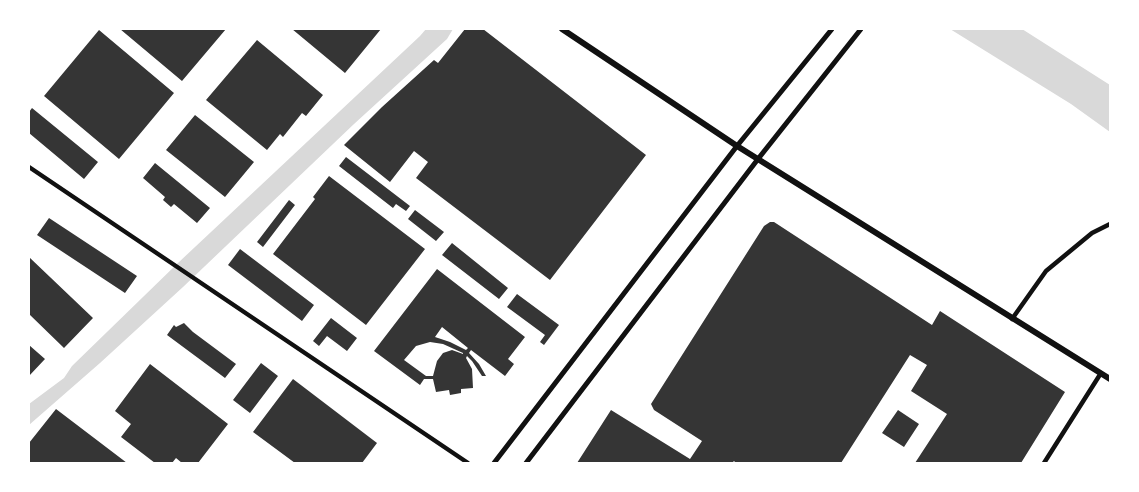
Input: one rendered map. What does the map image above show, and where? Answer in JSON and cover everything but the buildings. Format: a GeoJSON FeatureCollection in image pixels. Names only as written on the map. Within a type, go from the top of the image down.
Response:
{"type":"FeatureCollection","features":[{"type":"Feature","properties":{"kind":"main road"},"geometry":{"type":"LineString","coordinates":[[562,29],[737,146],[1110,379]]}},
{"type":"Feature","properties":{"kind":"street"},"geometry":{"type":"LineString","coordinates":[[494,463],[737,146],[832,29]]}},
{"type":"Feature","properties":{"kind":"street"},"geometry":{"type":"LineString","coordinates":[[526,463],[758,159],[861,29]]}},
{"type":"Feature","properties":{"kind":"street"},"geometry":{"type":"LineString","coordinates":[[29,167],[468,463]]}},
{"type":"Feature","properties":{"kind":"street"},"geometry":{"type":"LineString","coordinates":[[1012,319],[1046,271],[1092,233],[1110,224]]}},
{"type":"Feature","properties":{"kind":"street"},"geometry":{"type":"LineString","coordinates":[[1044,463],[1100,373]]}},
{"type":"Feature","properties":{"kind":"shaded area"},"geometry":{"type":"Polygon","coordinates":[[[426,29],[453,29],[447,39],[354,124],[183,287],[29,425],[29,404],[64,378],[72,366],[179,262],[426,29]]]}},
{"type":"Feature","properties":{"kind":"shaded area"},"geometry":{"type":"Polygon","coordinates":[[[950,29],[1022,29],[1110,85],[1110,132],[1071,104],[950,29]]]}}]}
